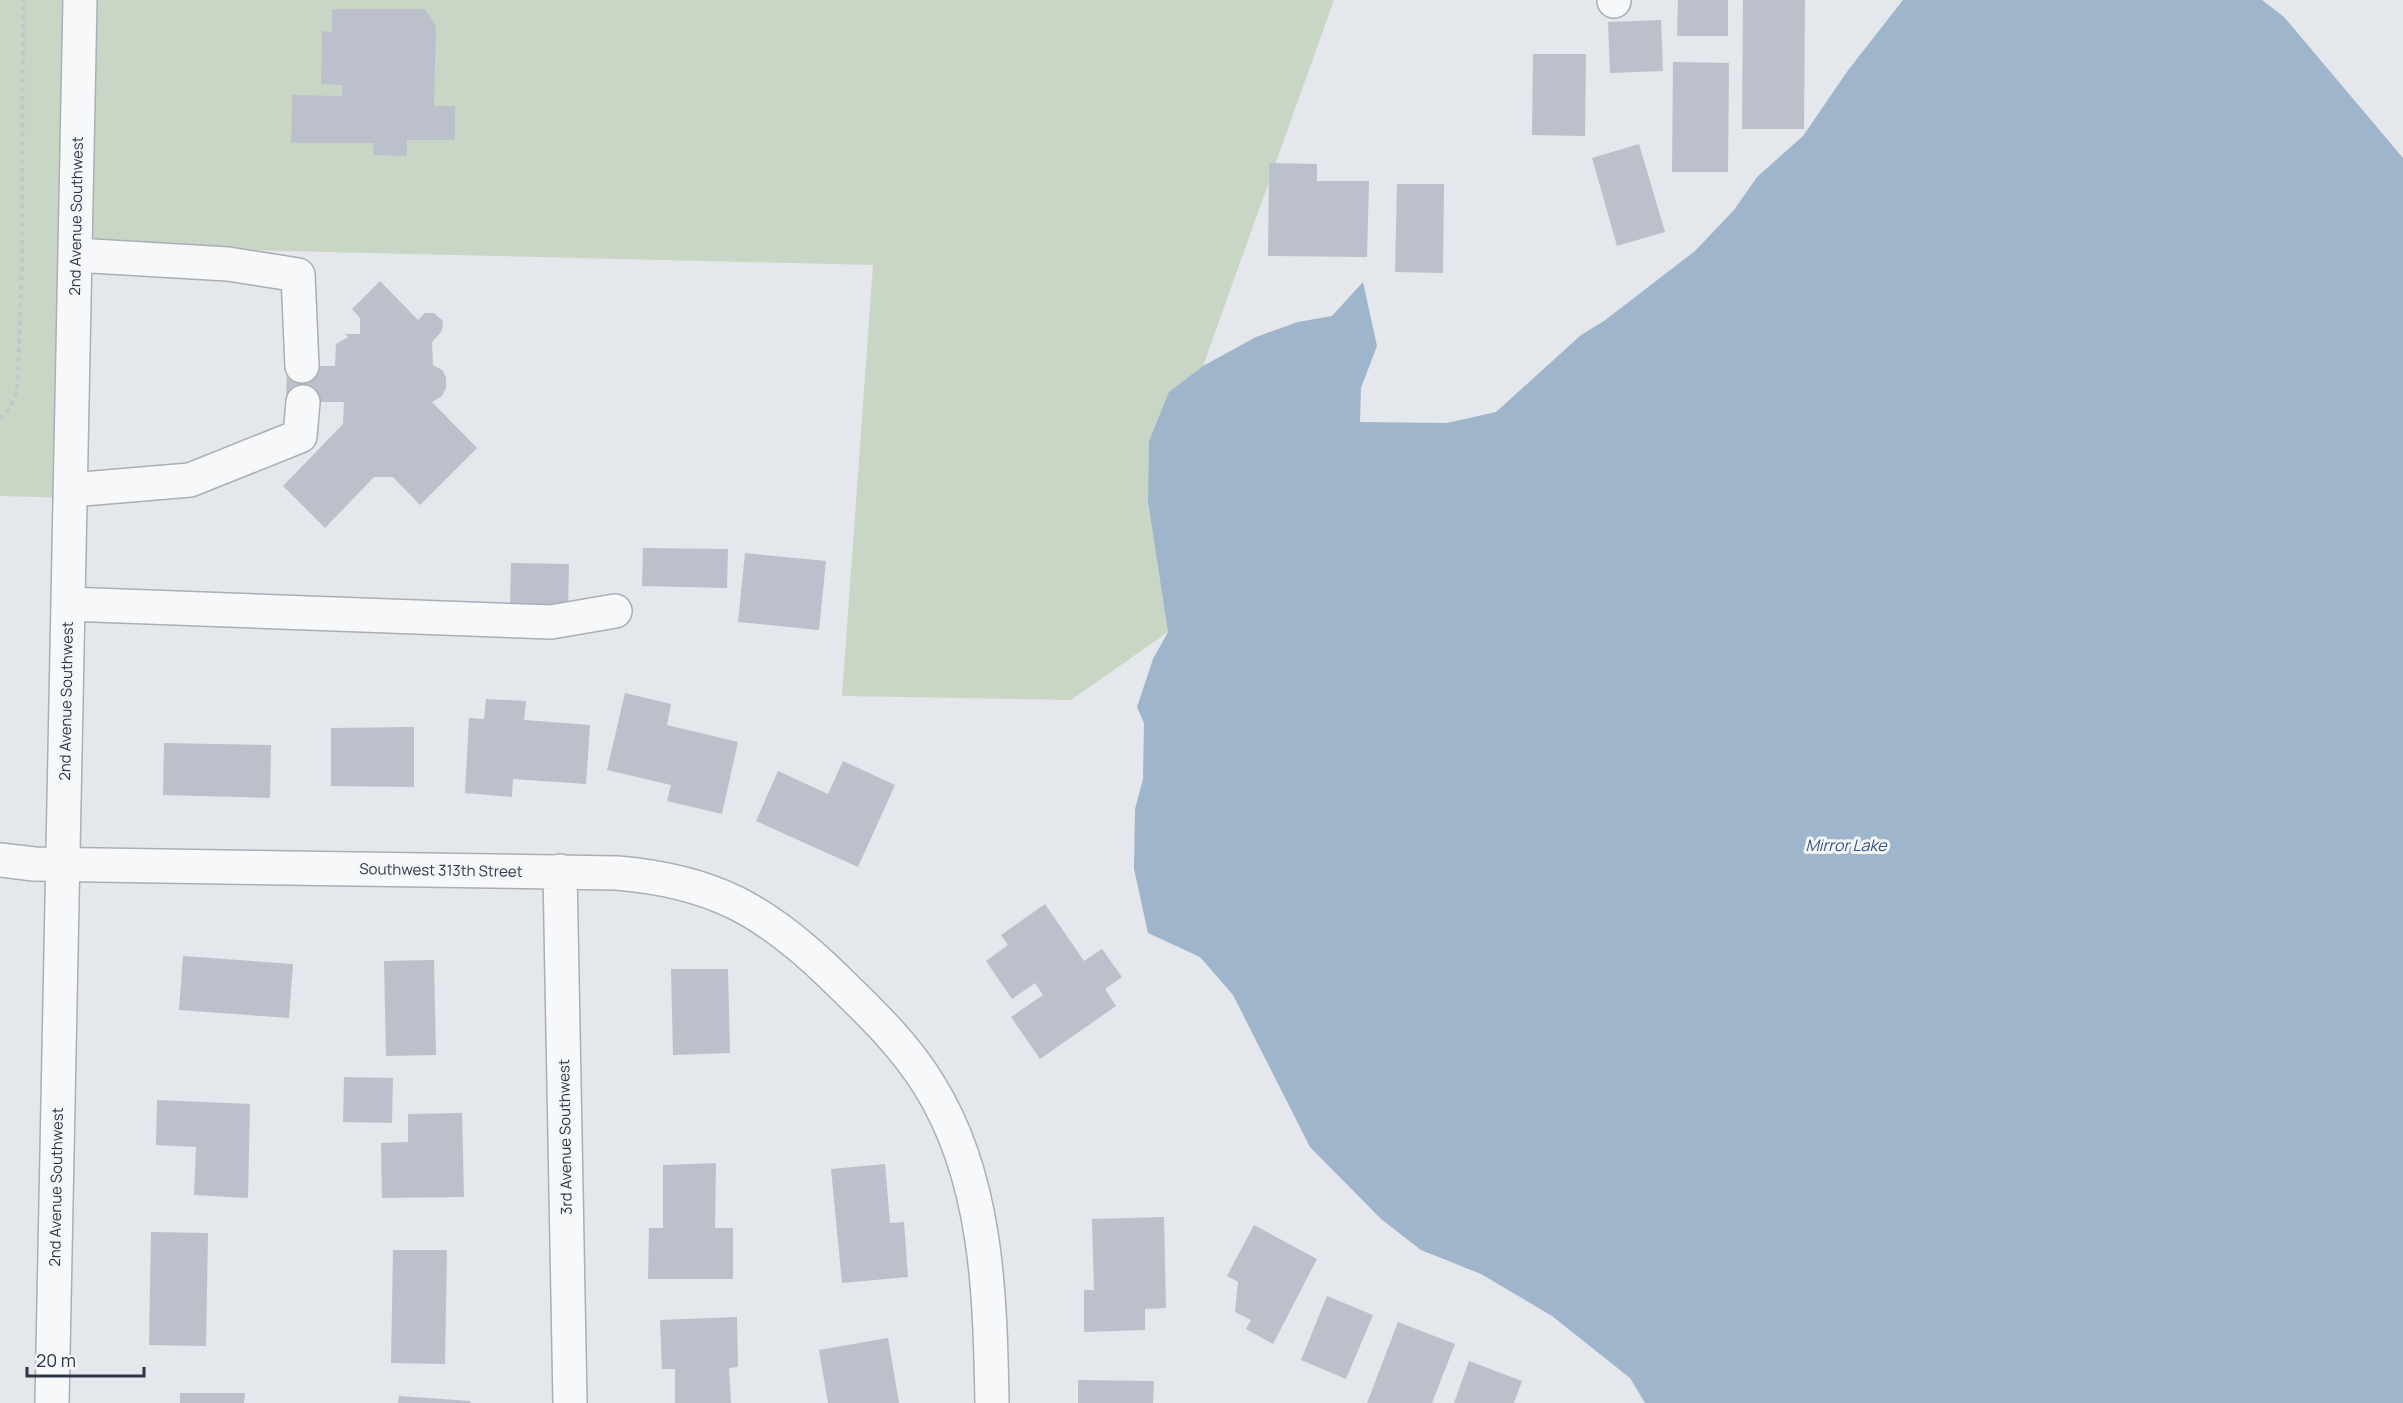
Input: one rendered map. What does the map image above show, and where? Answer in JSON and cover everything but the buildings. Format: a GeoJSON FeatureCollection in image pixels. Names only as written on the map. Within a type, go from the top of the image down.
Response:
{"type":"FeatureCollection","features":[{"type":"Feature","properties":{"kind":"street","name":"2nd Avenue Southwest"},"geometry":{"type":"LineString","coordinates":[[52,1403],[80,0]]}},
{"type":"Feature","properties":{"kind":"street"},"geometry":{"type":"LineString","coordinates":[[75,255],[228,264],[298,275],[302,366]]}},
{"type":"Feature","properties":{"kind":"street"},"geometry":{"type":"LineString","coordinates":[[71,490],[190,480],[300,436],[303,402]]}},
{"type":"Feature","properties":{"kind":"street"},"geometry":{"type":"LineString","coordinates":[[68,604],[551,622],[615,611]]}},
{"type":"Feature","properties":{"kind":"street","name":"Southwest 313th Street"},"geometry":{"type":"LineString","coordinates":[[0,860],[62,864],[638,874],[708,889],[747,908],[783,932],[862,1003],[911,1059],[940,1104],[959,1150],[974,1202],[984,1257],[989,1302],[992,1403]]}},
{"type":"Feature","properties":{"kind":"street","name":"3rd Avenue Southwest"},"geometry":{"type":"LineString","coordinates":[[560,871],[570,1403]]}},
{"type":"Feature","properties":{"kind":"path"},"geometry":{"type":"LineString","coordinates":[[0,419],[10,408],[17,392],[22,267],[23,0]]}},
{"type":"Feature","properties":{"kind":"green space"},"geometry":{"type":"Polygon","coordinates":[[[0,0],[1334,0],[1203,366],[1169,392],[1161,580],[1168,632],[1071,700],[842,696],[873,265],[76,246],[71,498],[0,496],[0,0]]]}},
{"type":"Feature","properties":{"kind":"water","name":"Mirror Lake"},"geometry":{"type":"Polygon","coordinates":[[[1903,0],[2262,0],[2284,17],[2403,158],[2403,1403],[1645,1403],[1630,1378],[1552,1316],[1481,1274],[1421,1250],[1381,1219],[1310,1147],[1233,995],[1200,957],[1148,933],[1134,869],[1135,809],[1143,779],[1144,723],[1137,707],[1153,659],[1168,632],[1148,501],[1149,441],[1169,392],[1203,366],[1256,337],[1298,322],[1332,316],[1363,282],[1377,346],[1361,388],[1360,422],[1447,423],[1496,412],[1581,335],[1604,321],[1695,251],[1734,210],[1757,177],[1803,136],[1849,69],[1903,0]]]}}]}
